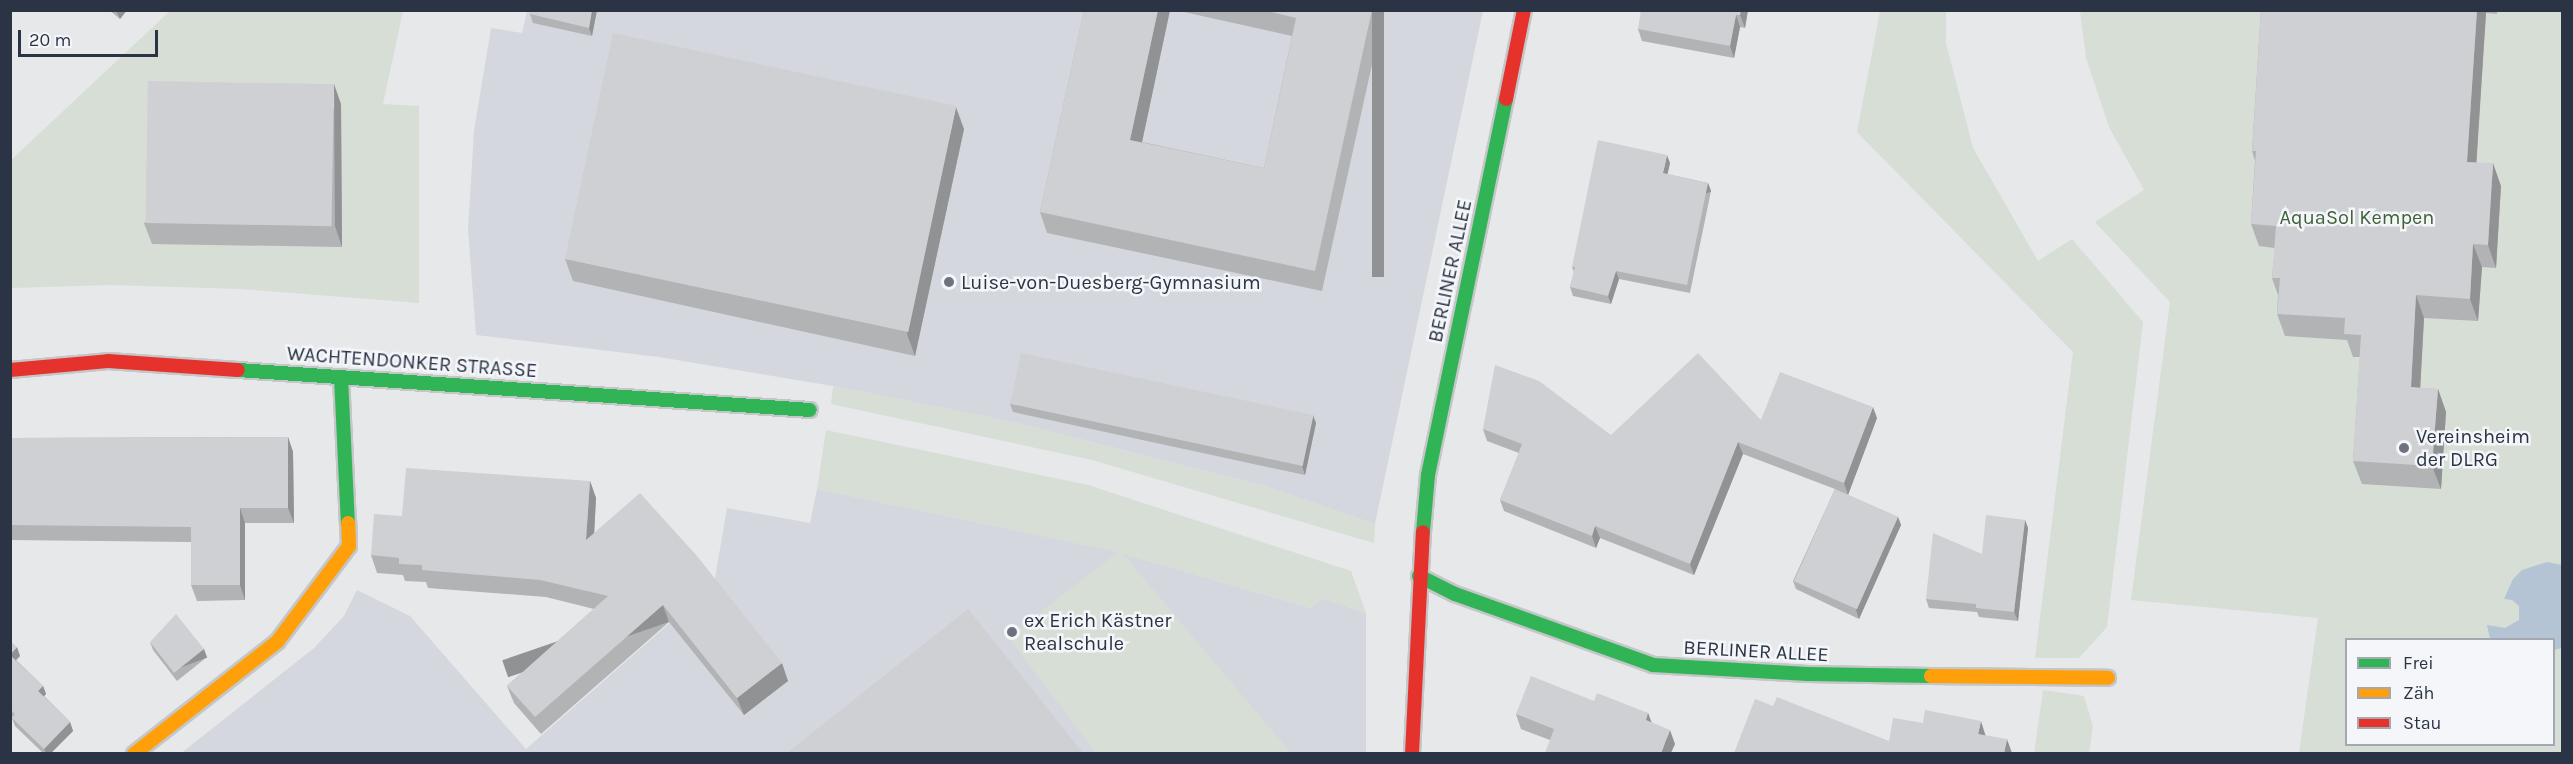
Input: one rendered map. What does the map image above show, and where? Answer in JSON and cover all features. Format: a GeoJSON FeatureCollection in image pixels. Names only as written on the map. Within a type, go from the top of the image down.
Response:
{"type":"FeatureCollection","features":[{"type":"Feature","properties":{"kind":"street","name":"BERLINER ALLEE"},"geometry":{"type":"LineString","coordinates":[[1412,753],[1419,576],[1428,475],[1524,10]]}},
{"type":"Feature","properties":{"kind":"street","name":"WACHTENDONKER STRASSE"},"geometry":{"type":"LineString","coordinates":[[10,370],[108,361],[810,410]]}},
{"type":"Feature","properties":{"kind":"street"},"geometry":{"type":"LineString","coordinates":[[134,753],[277,642],[349,546],[341,377]]}},
{"type":"Feature","properties":{"kind":"street","name":"BERLINER ALLEE"},"geometry":{"type":"LineString","coordinates":[[1419,576],[1455,594],[1653,665],[1808,674],[2108,678]]}},
{"type":"Feature","properties":{"kind":"shaded area","name":"Luise-von-Duesberg-Gymnasium"},"geometry":{"type":"Polygon","coordinates":[[[527,11],[1483,11],[1375,524],[1264,486],[1013,422],[833,386],[659,357],[476,335],[468,229],[474,131],[491,28],[522,33],[527,11]]]}},
{"type":"Feature","properties":{"kind":"shaded area","name":"ex Erich Kästner Realschule"},"geometry":{"type":"Polygon","coordinates":[[[817,489],[1110,550],[1311,608],[1322,598],[1366,613],[1366,753],[180,754],[314,648],[344,616],[357,590],[410,616],[526,749],[714,584],[727,508],[810,523],[817,489]]]}},
{"type":"Feature","properties":{"kind":"green space"},"geometry":{"type":"Polygon","coordinates":[[[170,11],[403,11],[383,104],[419,106],[419,303],[241,289],[111,285],[11,288],[11,160],[170,11]]]}},
{"type":"Feature","properties":{"kind":"green space"},"geometry":{"type":"Polygon","coordinates":[[[1880,11],[1946,11],[1946,43],[1973,148],[2038,261],[2072,239],[2143,322],[2107,627],[2079,658],[2035,658],[2073,352],[1857,132],[1880,11]]]}},
{"type":"Feature","properties":{"kind":"green space","name":"AquaSol Kempen"},"geometry":{"type":"Polygon","coordinates":[[[2080,11],[2562,11],[2562,753],[2299,753],[2318,618],[2131,600],[2170,302],[2095,222],[2144,190],[2109,127],[2086,58],[2080,11]]]}},
{"type":"Feature","properties":{"kind":"green space"},"geometry":{"type":"Polygon","coordinates":[[[833,386],[1013,422],[1264,486],[1375,524],[1374,543],[1092,460],[831,404],[833,386]]]}},
{"type":"Feature","properties":{"kind":"green space"},"geometry":{"type":"Polygon","coordinates":[[[826,430],[1088,485],[1351,571],[1366,613],[1322,598],[1311,608],[1123,554],[1291,753],[1096,753],[1008,637],[1118,552],[817,489],[826,430]]]}},
{"type":"Feature","properties":{"kind":"green space"},"geometry":{"type":"Polygon","coordinates":[[[2043,690],[2084,696],[2093,726],[2089,753],[2034,754],[2043,690]]]}},
{"type":"Feature","properties":{"kind":"water"},"geometry":{"type":"Polygon","coordinates":[[[2547,562],[2562,565],[2562,648],[2555,650],[2555,638],[2490,638],[2487,625],[2505,628],[2519,620],[2519,606],[2512,600],[2504,599],[2513,579],[2522,570],[2547,562]]]}},
{"type":"Feature","properties":{"kind":"building"},"geometry":{"type":"Polygon","coordinates":[[[531,10],[592,10],[589,28],[530,14],[531,10]]]}},
{"type":"Feature","properties":{"kind":"building"},"geometry":{"type":"Polygon","coordinates":[[[1084,10],[1158,10],[1130,140],[1264,168],[1296,18],[1263,10],[1372,10],[1315,271],[1040,212],[1084,10]]]}},
{"type":"Feature","properties":{"kind":"building"},"geometry":{"type":"Polygon","coordinates":[[[1641,10],[1741,10],[1740,15],[1736,15],[1730,46],[1638,29],[1641,10]]]}},
{"type":"Feature","properties":{"kind":"building"},"geometry":{"type":"Polygon","coordinates":[[[2261,10],[2477,10],[2467,162],[2493,163],[2488,245],[2473,244],[2470,299],[2416,295],[2411,387],[2438,389],[2432,466],[2353,461],[2361,335],[2344,334],[2345,318],[2277,314],[2280,278],[2272,278],[2276,226],[2251,224],[2256,151],[2252,151],[2261,10]]]}},
{"type":"Feature","properties":{"kind":"building"},"geometry":{"type":"Polygon","coordinates":[[[613,33],[956,106],[908,332],[565,259],[613,33]]]}},
{"type":"Feature","properties":{"kind":"building"},"geometry":{"type":"Polygon","coordinates":[[[148,81],[334,84],[331,226],[146,223],[148,81]]]}},
{"type":"Feature","properties":{"kind":"building"},"geometry":{"type":"Polygon","coordinates":[[[1598,140],[1667,155],[1663,173],[1708,183],[1687,285],[1616,271],[1608,296],[1570,287],[1598,140]]]}},
{"type":"Feature","properties":{"kind":"building"},"geometry":{"type":"Polygon","coordinates":[[[1021,353],[1313,415],[1303,466],[1010,404],[1021,353]]]}},
{"type":"Feature","properties":{"kind":"building"},"geometry":{"type":"Polygon","coordinates":[[[1698,353],[1761,420],[1780,372],[1873,407],[1844,483],[1738,442],[1690,564],[1595,526],[1592,536],[1500,500],[1522,444],[1483,429],[1495,365],[1539,381],[1611,435],[1698,353]]]}},
{"type":"Feature","properties":{"kind":"building"},"geometry":{"type":"Polygon","coordinates":[[[288,437],[288,508],[240,508],[240,585],[191,585],[191,527],[10,525],[10,438],[288,437]]]}},
{"type":"Feature","properties":{"kind":"building"},"geometry":{"type":"Polygon","coordinates":[[[406,468],[590,481],[586,540],[640,493],[697,556],[782,663],[737,698],[663,605],[535,717],[507,686],[608,596],[540,580],[422,570],[422,565],[399,564],[399,558],[371,555],[374,514],[402,516],[406,468]]]}},
{"type":"Feature","properties":{"kind":"building"},"geometry":{"type":"Polygon","coordinates":[[[1835,489],[1898,517],[1857,609],[1794,581],[1835,489]]]}},
{"type":"Feature","properties":{"kind":"building"},"geometry":{"type":"Polygon","coordinates":[[[1986,515],[2025,520],[2014,612],[1976,608],[1976,604],[1926,599],[1933,533],[1982,554],[1986,515]]]}},
{"type":"Feature","properties":{"kind":"building"},"geometry":{"type":"Polygon","coordinates":[[[968,609],[1083,753],[787,753],[968,609]]]}},
{"type":"Feature","properties":{"kind":"building"},"geometry":{"type":"Polygon","coordinates":[[[176,614],[204,649],[174,673],[150,642],[176,614]]]}},
{"type":"Feature","properties":{"kind":"building"},"geometry":{"type":"Polygon","coordinates":[[[10,641],[17,647],[10,655],[10,641]]]}},
{"type":"Feature","properties":{"kind":"building"},"geometry":{"type":"Polygon","coordinates":[[[10,655],[43,686],[38,691],[70,722],[44,749],[12,718],[15,714],[10,710],[10,655]]]}},
{"type":"Feature","properties":{"kind":"building"},"geometry":{"type":"Polygon","coordinates":[[[1531,676],[1594,701],[1597,693],[1648,713],[1646,720],[1670,730],[1661,753],[1545,753],[1554,729],[1516,714],[1531,676]]]}},
{"type":"Feature","properties":{"kind":"building"},"geometry":{"type":"Polygon","coordinates":[[[1777,697],[1889,741],[1893,718],[1923,723],[1925,710],[1981,721],[1978,734],[2007,739],[2004,753],[1734,753],[1755,699],[1773,706],[1777,697]]]}},
{"type":"Feature","properties":{"kind":"traffic: fast"},"geometry":{"type":"LineString","coordinates":[[1423,532],[1428,475],[1506,99]]}},
{"type":"Feature","properties":{"kind":"traffic: fast"},"geometry":{"type":"LineString","coordinates":[[238,370],[810,410]]}},
{"type":"Feature","properties":{"kind":"traffic: fast"},"geometry":{"type":"LineString","coordinates":[[341,377],[348,523]]}},
{"type":"Feature","properties":{"kind":"traffic: fast"},"geometry":{"type":"LineString","coordinates":[[1419,576],[1455,594],[1653,665],[1808,674],[1931,676]]}},
{"type":"Feature","properties":{"kind":"traffic: slow"},"geometry":{"type":"LineString","coordinates":[[134,754],[277,642],[349,546],[348,523]]}},
{"type":"Feature","properties":{"kind":"traffic: slow"},"geometry":{"type":"LineString","coordinates":[[1931,676],[2108,678]]}},
{"type":"Feature","properties":{"kind":"traffic: jam"},"geometry":{"type":"LineString","coordinates":[[1506,99],[1524,10]]}},
{"type":"Feature","properties":{"kind":"traffic: jam"},"geometry":{"type":"LineString","coordinates":[[10,370],[108,361],[238,370]]}},
{"type":"Feature","properties":{"kind":"traffic: jam"},"geometry":{"type":"LineString","coordinates":[[1412,754],[1423,532]]}},
{"type":"Feature","properties":{"kind":"place","name":"Luise-von-Duesberg-Gymnasium"},"geometry":{"type":"Point","coordinates":[949,282]}},
{"type":"Feature","properties":{"kind":"place","name":"Vereinsheim der DLRG"},"geometry":{"type":"Point","coordinates":[2404,448]}},
{"type":"Feature","properties":{"kind":"place","name":"ex Erich Kästner Realschule"},"geometry":{"type":"Point","coordinates":[1012,632]}}]}
